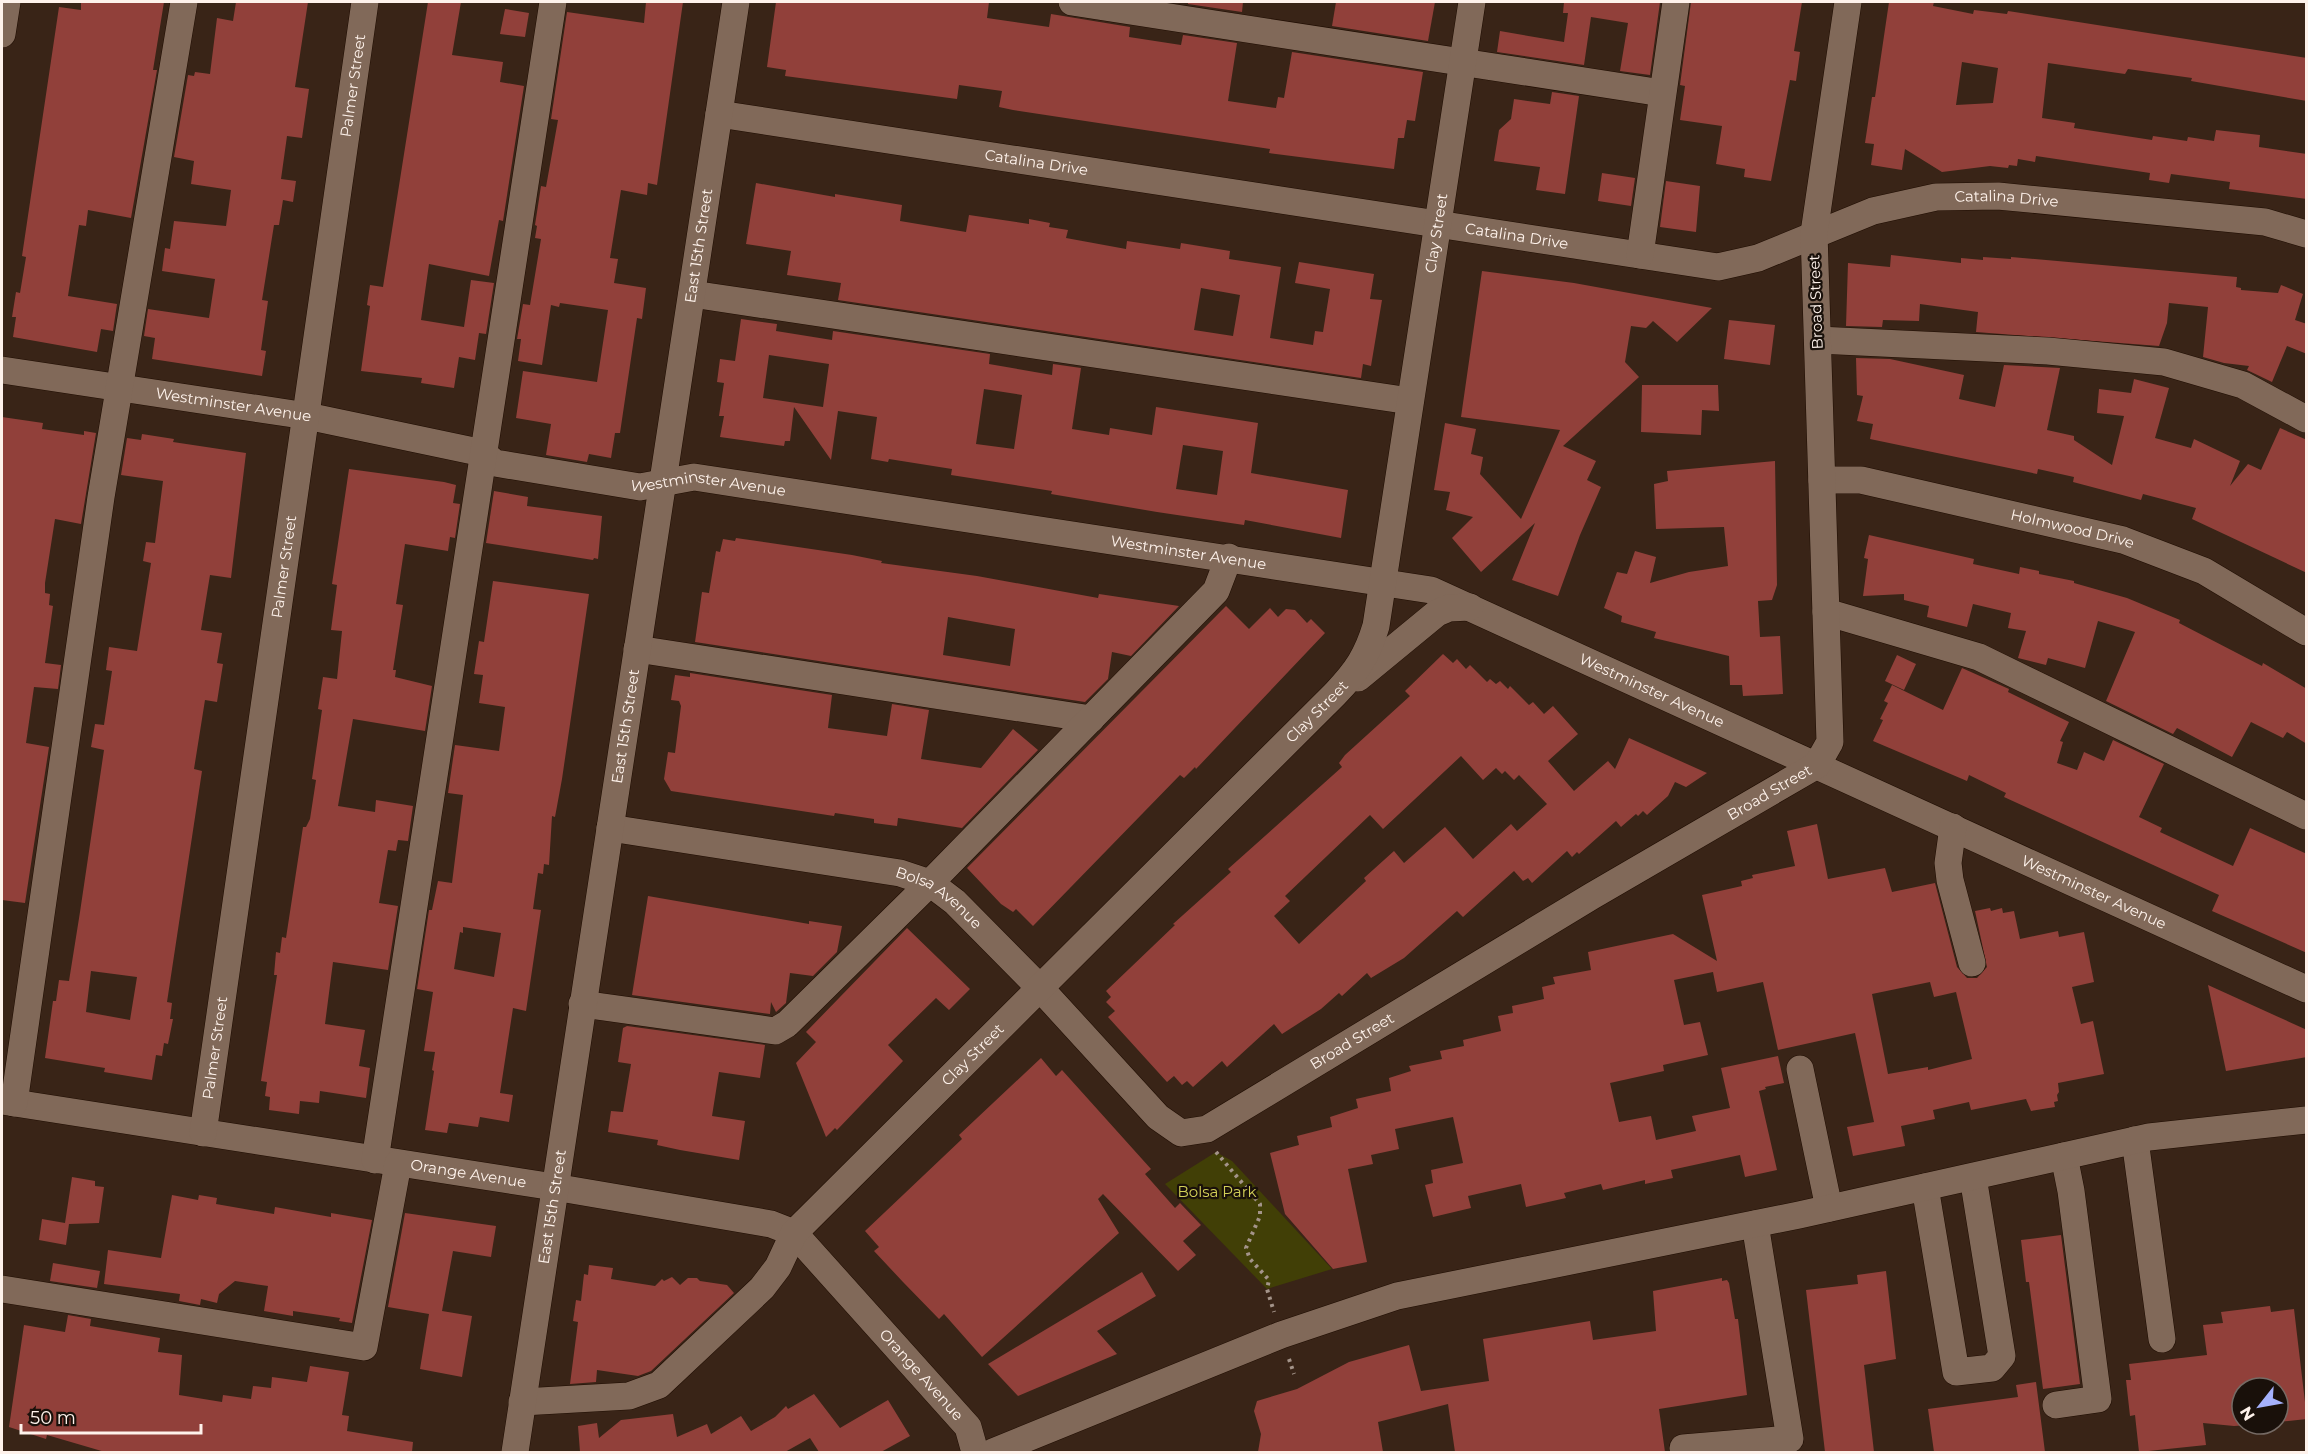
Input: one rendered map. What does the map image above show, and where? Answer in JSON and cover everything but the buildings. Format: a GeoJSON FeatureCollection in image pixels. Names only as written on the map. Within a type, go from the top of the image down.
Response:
{"type":"FeatureCollection","features":[{"type":"Feature","properties":{"kind":"street"},"geometry":{"type":"LineString","coordinates":[[2,34],[7,2]]}},
{"type":"Feature","properties":{"kind":"street"},"geometry":{"type":"LineString","coordinates":[[8,1102],[99,509],[184,2]]}},
{"type":"Feature","properties":{"kind":"street","name":"Palmer Street"},"geometry":{"type":"LineString","coordinates":[[203,1133],[365,2]]}},
{"type":"Feature","properties":{"kind":"street"},"geometry":{"type":"LineString","coordinates":[[2,1289],[363,1347],[386,1162],[483,453],[553,2]]}},
{"type":"Feature","properties":{"kind":"street","name":"East 15th Street"},"geometry":{"type":"LineString","coordinates":[[514,1452],[736,2]]}},
{"type":"Feature","properties":{"kind":"street"},"geometry":{"type":"LineString","coordinates":[[1072,2],[1662,93]]}},
{"type":"Feature","properties":{"kind":"street","name":"Clay Street"},"geometry":{"type":"LineString","coordinates":[[522,1402],[629,1396],[659,1385],[762,1288],[778,1267],[794,1233],[1335,694],[1368,653],[1376,626],[1472,2]]}},
{"type":"Feature","properties":{"kind":"street"},"geometry":{"type":"LineString","coordinates":[[1640,255],[1676,2]]}},
{"type":"Feature","properties":{"kind":"street","name":"Broad Street"},"geometry":{"type":"LineString","coordinates":[[1181,1133],[1207,1128],[1592,896],[1817,765],[1830,742],[1814,233],[1848,2]]}},
{"type":"Feature","properties":{"kind":"street","name":"Catalina Drive"},"geometry":{"type":"LineString","coordinates":[[719,114],[1718,267],[1758,258],[1873,210],[1936,197],[1998,196],[2265,222],[2307,234]]}},
{"type":"Feature","properties":{"kind":"street"},"geometry":{"type":"LineString","coordinates":[[692,294],[1410,401]]}},
{"type":"Feature","properties":{"kind":"street"},"geometry":{"type":"LineString","coordinates":[[1818,340],[2048,351],[2164,362],[2243,385],[2307,419]]}},
{"type":"Feature","properties":{"kind":"street","name":"Westminster Avenue"},"geometry":{"type":"LineString","coordinates":[[2,370],[307,416],[483,453],[495,463],[640,487],[694,477],[1229,557],[1431,590],[2307,989]]}},
{"type":"Feature","properties":{"kind":"street","name":"Holmwood Drive"},"geometry":{"type":"LineString","coordinates":[[1822,480],[1861,480],[2123,540],[2204,571],[2307,632]]}},
{"type":"Feature","properties":{"kind":"street"},"geometry":{"type":"LineString","coordinates":[[582,1004],[775,1031],[787,1024],[930,883],[1216,591],[1229,557]]}},
{"type":"Feature","properties":{"kind":"street"},"geometry":{"type":"LineString","coordinates":[[1335,694],[1391,653],[1437,613],[1449,608],[1470,607]]}},
{"type":"Feature","properties":{"kind":"street"},"geometry":{"type":"LineString","coordinates":[[1826,612],[1979,657],[2307,816]]}},
{"type":"Feature","properties":{"kind":"street"},"geometry":{"type":"LineString","coordinates":[[638,649],[1091,719]]}},
{"type":"Feature","properties":{"kind":"street"},"geometry":{"type":"LineString","coordinates":[[1953,827],[1948,863],[1950,880],[1972,963]]}},
{"type":"Feature","properties":{"kind":"street","name":"Bolsa Avenue"},"geometry":{"type":"LineString","coordinates":[[610,828],[900,873],[930,883],[955,902],[1040,988],[1158,1118],[1181,1133]]}},
{"type":"Feature","properties":{"kind":"street"},"geometry":{"type":"LineString","coordinates":[[1800,1069],[1829,1208]]}},
{"type":"Feature","properties":{"kind":"street","name":"Orange Avenue"},"geometry":{"type":"LineString","coordinates":[[8,1102],[554,1187],[771,1224],[794,1233],[968,1427],[975,1452]]}},
{"type":"Feature","properties":{"kind":"street"},"geometry":{"type":"LineString","coordinates":[[993,1452],[1281,1335],[1396,1296],[1755,1224],[2135,1140],[2307,1120]]}},
{"type":"Feature","properties":{"kind":"street"},"geometry":{"type":"LineString","coordinates":[[2135,1140],[2162,1339]]}},
{"type":"Feature","properties":{"kind":"street"},"geometry":{"type":"LineString","coordinates":[[2056,1405],[2098,1399],[2071,1191],[2064,1156]]}},
{"type":"Feature","properties":{"kind":"street"},"geometry":{"type":"LineString","coordinates":[[1924,1187],[1956,1372],[1992,1368],[2002,1356],[1973,1177]]}},
{"type":"Feature","properties":{"kind":"street"},"geometry":{"type":"LineString","coordinates":[[1683,1448],[1790,1439],[1755,1224]]}},
{"type":"Feature","properties":{"kind":"path"},"geometry":{"type":"LineString","coordinates":[[1216,1152],[1260,1204],[1260,1216],[1246,1248],[1250,1259],[1269,1280],[1268,1289]]}},
{"type":"Feature","properties":{"kind":"green space","name":"Bolsa Park"},"geometry":{"type":"Polygon","coordinates":[[[1216,1152],[1232,1161],[1332,1269],[1267,1289],[1165,1184],[1216,1152]]]}}]}
